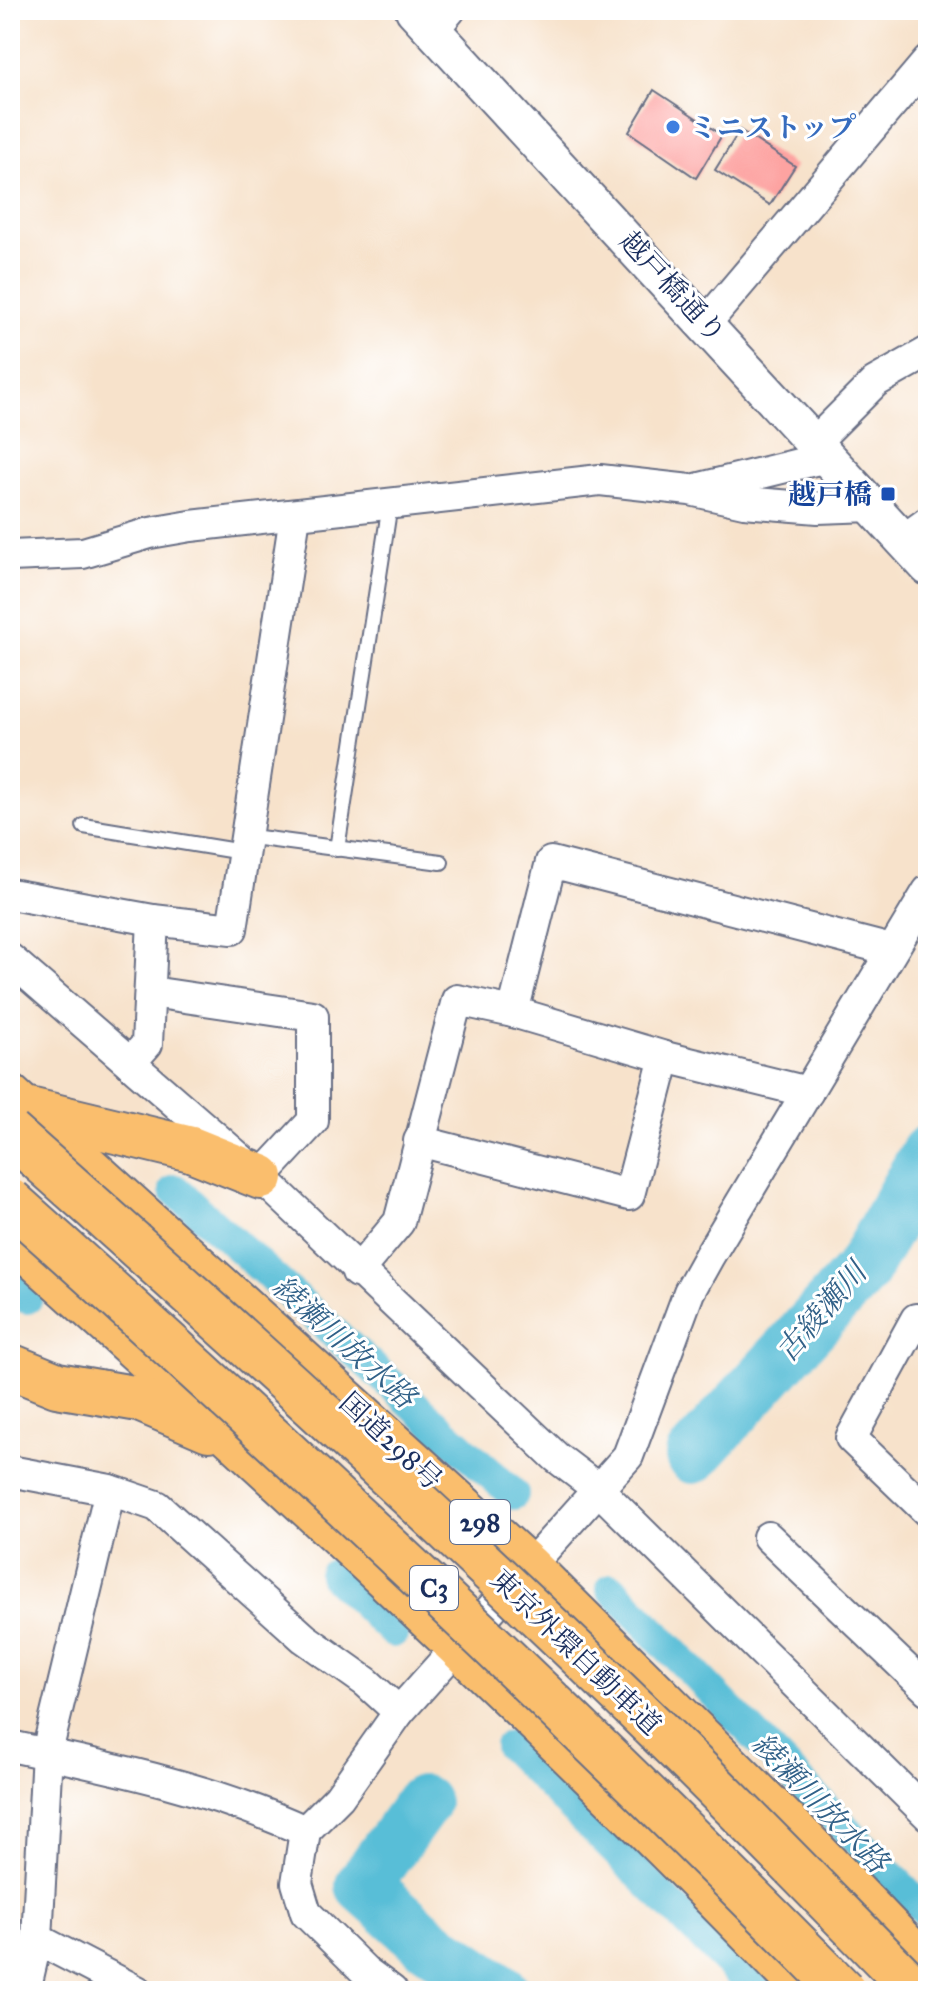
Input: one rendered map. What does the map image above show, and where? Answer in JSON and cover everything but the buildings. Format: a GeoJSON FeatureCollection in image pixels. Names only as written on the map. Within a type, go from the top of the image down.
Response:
{"type":"FeatureCollection","features":[{"type":"Feature","properties":{"kind":"highway"},"geometry":{"type":"LineString","coordinates":[[14,1113],[191,1149],[261,1177]]}},
{"type":"Feature","properties":{"kind":"highway","name":"国道298号"},"geometry":{"type":"LineString","coordinates":[[14,1113],[528,1567],[801,1838],[928,1970]]}},
{"type":"Feature","properties":{"kind":"highway","name":"東京外環自動車道"},"geometry":{"type":"LineString","coordinates":[[14,1113],[249,1344],[662,1734],[916,1991]]}},
{"type":"Feature","properties":{"kind":"highway","name":"東京外環自動車道"},"geometry":{"type":"LineString","coordinates":[[10,1201],[448,1601],[655,1800],[843,1991]]}},
{"type":"Feature","properties":{"kind":"highway"},"geometry":{"type":"LineString","coordinates":[[10,1235],[247,1448],[459,1646],[807,1991]]}},
{"type":"Feature","properties":{"kind":"highway"},"geometry":{"type":"LineString","coordinates":[[10,1366],[57,1385],[139,1399],[247,1448]]}},
{"type":"Feature","properties":{"kind":"street","name":"越戸橋通り"},"geometry":{"type":"LineString","coordinates":[[433,17],[872,506],[916,531],[928,567]]}},
{"type":"Feature","properties":{"kind":"street"},"geometry":{"type":"LineString","coordinates":[[706,323],[928,61]]}},
{"type":"Feature","properties":{"kind":"street"},"geometry":{"type":"LineString","coordinates":[[690,490],[820,450],[875,382],[928,352]]}},
{"type":"Feature","properties":{"kind":"street"},"geometry":{"type":"LineString","coordinates":[[10,556],[83,553],[177,528],[600,480],[690,490],[744,502],[818,508],[872,506]]}},
{"type":"Feature","properties":{"kind":"street"},"geometry":{"type":"LineString","coordinates":[[10,894],[153,920],[232,929],[295,516]]}},
{"type":"Feature","properties":{"kind":"street"},"geometry":{"type":"LineString","coordinates":[[513,1012],[551,862],[891,950]]}},
{"type":"Feature","properties":{"kind":"street"},"geometry":{"type":"LineString","coordinates":[[392,1991],[365,1971],[306,1913],[297,1883],[305,1831],[339,1797],[399,1712],[628,1456],[689,1292],[928,891]]}},
{"type":"Feature","properties":{"kind":"street"},"geometry":{"type":"LineString","coordinates":[[130,1063],[147,1044],[153,920]]}},
{"type":"Feature","properties":{"kind":"street"},"geometry":{"type":"LineString","coordinates":[[10,959],[261,1177],[357,1272],[556,1457],[598,1489],[928,1815]]}},
{"type":"Feature","properties":{"kind":"street"},"geometry":{"type":"LineString","coordinates":[[151,992],[313,1016],[313,1121],[261,1177]]}},
{"type":"Feature","properties":{"kind":"street"},"geometry":{"type":"LineString","coordinates":[[357,1272],[399,1222],[457,1000],[513,1012],[665,1057],[808,1092]]}},
{"type":"Feature","properties":{"kind":"street"},"geometry":{"type":"LineString","coordinates":[[419,1141],[629,1195],[665,1057]]}},
{"type":"Feature","properties":{"kind":"street"},"geometry":{"type":"LineString","coordinates":[[928,1330],[916,1319],[851,1438],[928,1512]]}},
{"type":"Feature","properties":{"kind":"street"},"geometry":{"type":"LineString","coordinates":[[10,1471],[110,1490],[157,1506],[304,1638],[366,1682],[399,1712]]}},
{"type":"Feature","properties":{"kind":"street"},"geometry":{"type":"LineString","coordinates":[[25,1991],[37,1939],[47,1752],[110,1490]]}},
{"type":"Feature","properties":{"kind":"street"},"geometry":{"type":"LineString","coordinates":[[768,1537],[925,1677]]}},
{"type":"Feature","properties":{"kind":"street"},"geometry":{"type":"LineString","coordinates":[[10,1746],[47,1752],[252,1807],[305,1831]]}},
{"type":"Feature","properties":{"kind":"street"},"geometry":{"type":"LineString","coordinates":[[37,1939],[137,1991]]}},
{"type":"Feature","properties":{"kind":"lane"},"geometry":{"type":"LineString","coordinates":[[337,849],[390,504]]}},
{"type":"Feature","properties":{"kind":"lane"},"geometry":{"type":"LineString","coordinates":[[84,826],[243,844],[337,849],[441,862]]}},
{"type":"Feature","properties":{"kind":"waterway","name":"古綾瀬川"},"geometry":{"type":"LineString","coordinates":[[693,1456],[862,1270],[928,1153]]}},
{"type":"Feature","properties":{"kind":"waterway","name":"綾瀬川放水路"},"geometry":{"type":"LineString","coordinates":[[175,1190],[513,1494]]}},
{"type":"Feature","properties":{"kind":"waterway","name":"綾瀬川放水路"},"geometry":{"type":"LineString","coordinates":[[10,1283],[27,1298]]}},
{"type":"Feature","properties":{"kind":"waterway","name":"綾瀬川放水路"},"geometry":{"type":"LineString","coordinates":[[334,1575],[393,1632]]}},
{"type":"Feature","properties":{"kind":"waterway","name":"綾瀬川放水路"},"geometry":{"type":"LineString","coordinates":[[612,1589],[928,1914]]}},
{"type":"Feature","properties":{"kind":"waterway","name":"綾瀬川放水路"},"geometry":{"type":"LineString","coordinates":[[510,1746],[757,1991]]}},
{"type":"Feature","properties":{"kind":"waterway","name":"古綾瀬川"},"geometry":{"type":"LineString","coordinates":[[422,1803],[363,1885],[426,1941],[501,1991]]}},
{"type":"Feature","properties":{"kind":"place","name":"ミニストップ"},"geometry":{"type":"Point","coordinates":[673,127]}},
{"type":"Feature","properties":{"kind":"place","name":"越戸橋"},"geometry":{"type":"Point","coordinates":[888,494]}}]}
